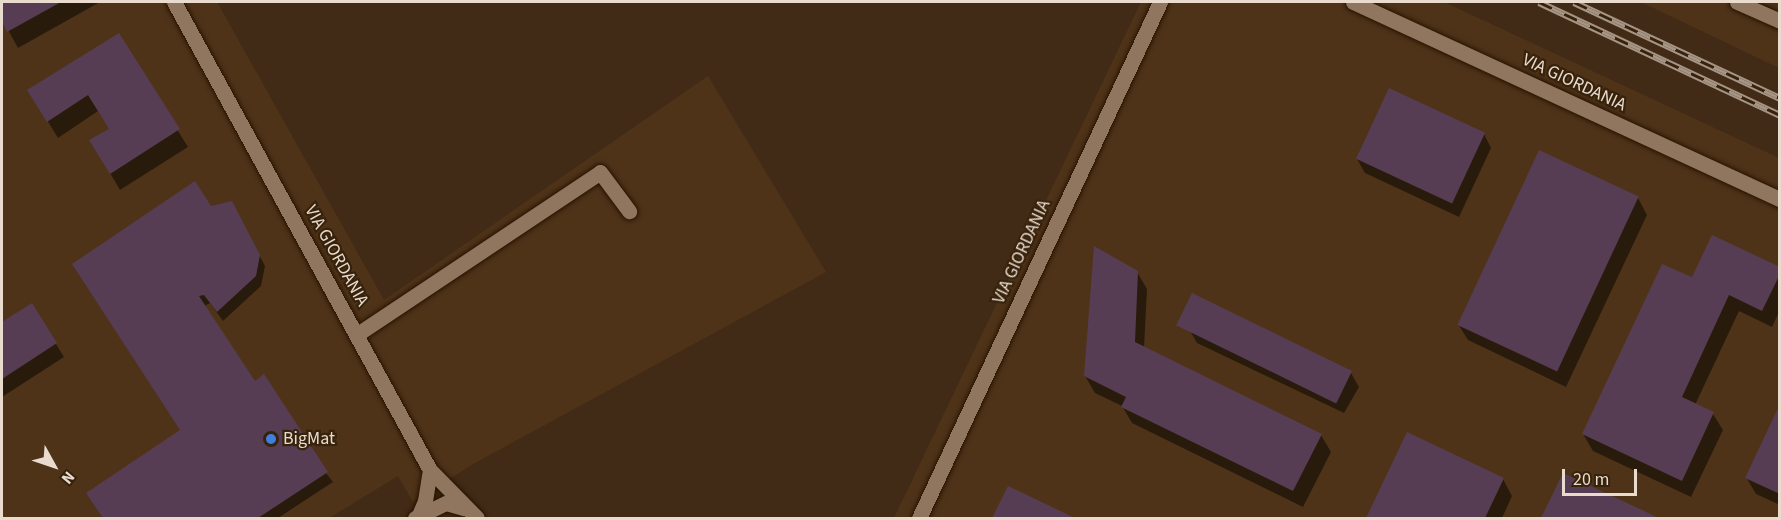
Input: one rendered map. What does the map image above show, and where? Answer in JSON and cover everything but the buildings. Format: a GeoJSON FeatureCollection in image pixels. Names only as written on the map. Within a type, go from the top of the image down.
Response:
{"type":"FeatureCollection","features":[{"type":"Feature","properties":{"kind":"street","name":"VIA GIORDANIA"},"geometry":{"type":"LineString","coordinates":[[174,2],[429,470],[464,513],[477,519]]}},
{"type":"Feature","properties":{"kind":"street","name":"VIA GIORDANIA"},"geometry":{"type":"LineString","coordinates":[[919,519],[1160,2]]}},
{"type":"Feature","properties":{"kind":"street","name":"VIA GIORDANIA"},"geometry":{"type":"LineString","coordinates":[[1353,2],[1779,199]]}},
{"type":"Feature","properties":{"kind":"street"},"geometry":{"type":"LineString","coordinates":[[1737,2],[1779,21]]}},
{"type":"Feature","properties":{"kind":"street"},"geometry":{"type":"LineString","coordinates":[[356,335],[600,172],[629,211]]}},
{"type":"Feature","properties":{"kind":"street"},"geometry":{"type":"LineString","coordinates":[[417,517],[425,501],[429,470]]}},
{"type":"Feature","properties":{"kind":"street"},"geometry":{"type":"LineString","coordinates":[[417,517],[446,503],[464,513]]}},
{"type":"Feature","properties":{"kind":"shaded area"},"geometry":{"type":"Polygon","coordinates":[[[2,2],[217,2],[384,300],[708,76],[826,272],[473,464],[413,502],[398,476],[329,518],[2,518],[2,2]]]}},
{"type":"Feature","properties":{"kind":"shaded area"},"geometry":{"type":"Polygon","coordinates":[[[1141,2],[1444,2],[1779,158],[1779,518],[894,518],[1141,2]]]}},
{"type":"Feature","properties":{"kind":"shaded area"},"geometry":{"type":"Polygon","coordinates":[[[1641,2],[1779,2],[1779,68],[1641,2]]]}},
{"type":"Feature","properties":{"kind":"railway"},"geometry":{"type":"LineString","coordinates":[[1539,2],[1780,115]]}},
{"type":"Feature","properties":{"kind":"railway"},"geometry":{"type":"LineString","coordinates":[[1574,2],[1780,98]]}},
{"type":"Feature","properties":{"kind":"place","name":"BigMat"},"geometry":{"type":"Point","coordinates":[271,439]}}]}
